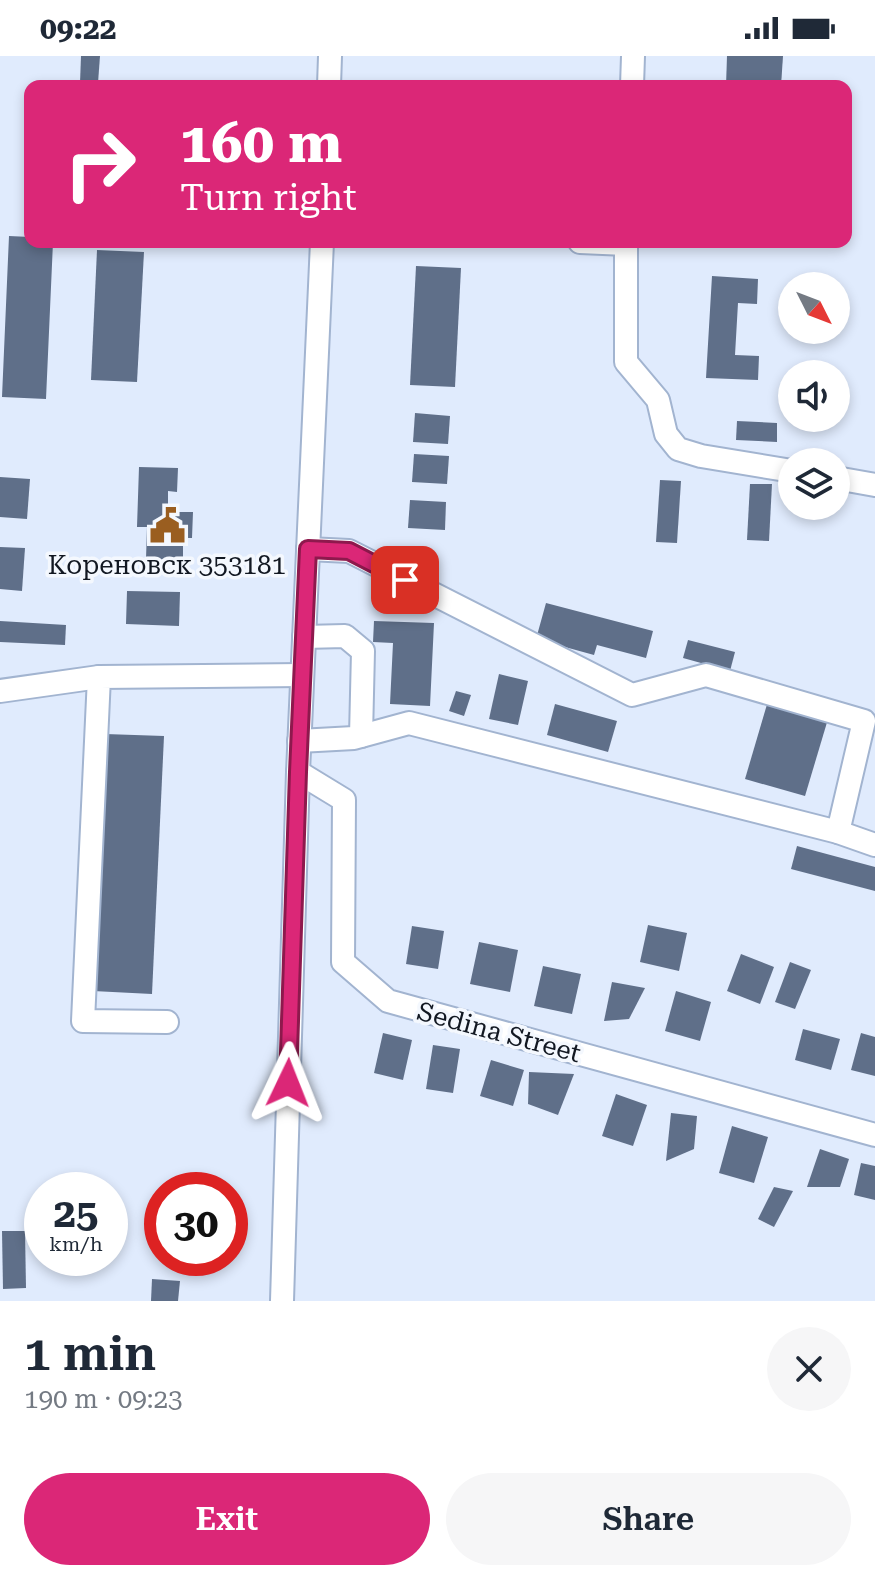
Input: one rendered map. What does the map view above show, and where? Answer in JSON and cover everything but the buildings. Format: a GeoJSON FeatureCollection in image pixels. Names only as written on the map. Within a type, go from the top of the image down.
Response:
{"type":"FeatureCollection","features":[{"type":"Feature","properties":{"kind":"street"},"geometry":{"type":"LineString","coordinates":[[329,80],[330,56]]}},
{"type":"Feature","properties":{"kind":"street"},"geometry":{"type":"LineString","coordinates":[[632,80],[633,56]]}},
{"type":"Feature","properties":{"kind":"street"},"geometry":{"type":"LineString","coordinates":[[282,1301],[299,741],[322,248]]}},
{"type":"Feature","properties":{"kind":"street"},"geometry":{"type":"LineString","coordinates":[[626,248],[626,362],[658,400],[666,434],[678,449],[701,456],[778,469]]}},
{"type":"Feature","properties":{"kind":"street"},"geometry":{"type":"LineString","coordinates":[[850,481],[875,485]]}},
{"type":"Feature","properties":{"kind":"street"},"geometry":{"type":"LineString","coordinates":[[308,549],[349,551],[632,695],[706,675],[864,721],[838,832]]}},
{"type":"Feature","properties":{"kind":"street"},"geometry":{"type":"LineString","coordinates":[[304,637],[345,636],[363,651],[361,736]]}},
{"type":"Feature","properties":{"kind":"street"},"geometry":{"type":"LineString","coordinates":[[0,691],[99,677],[302,675]]}},
{"type":"Feature","properties":{"kind":"street"},"geometry":{"type":"LineString","coordinates":[[99,677],[83,1021],[167,1022]]}},
{"type":"Feature","properties":{"kind":"street"},"geometry":{"type":"LineString","coordinates":[[299,741],[361,736],[409,723],[838,832],[875,845]]}},
{"type":"Feature","properties":{"kind":"street","name":"Sedina Street"},"geometry":{"type":"LineString","coordinates":[[298,772],[344,800],[343,962],[388,1001],[875,1135]]}},
{"type":"Feature","properties":{"kind":"place","name":"Кореновск 353181"},"geometry":{"type":"Point","coordinates":[167,526]}},
{"type":"Feature","properties":{"kind":"route"},"geometry":{"type":"LineString","coordinates":[[288,1083],[308,549],[349,551],[405,580]]}}]}
